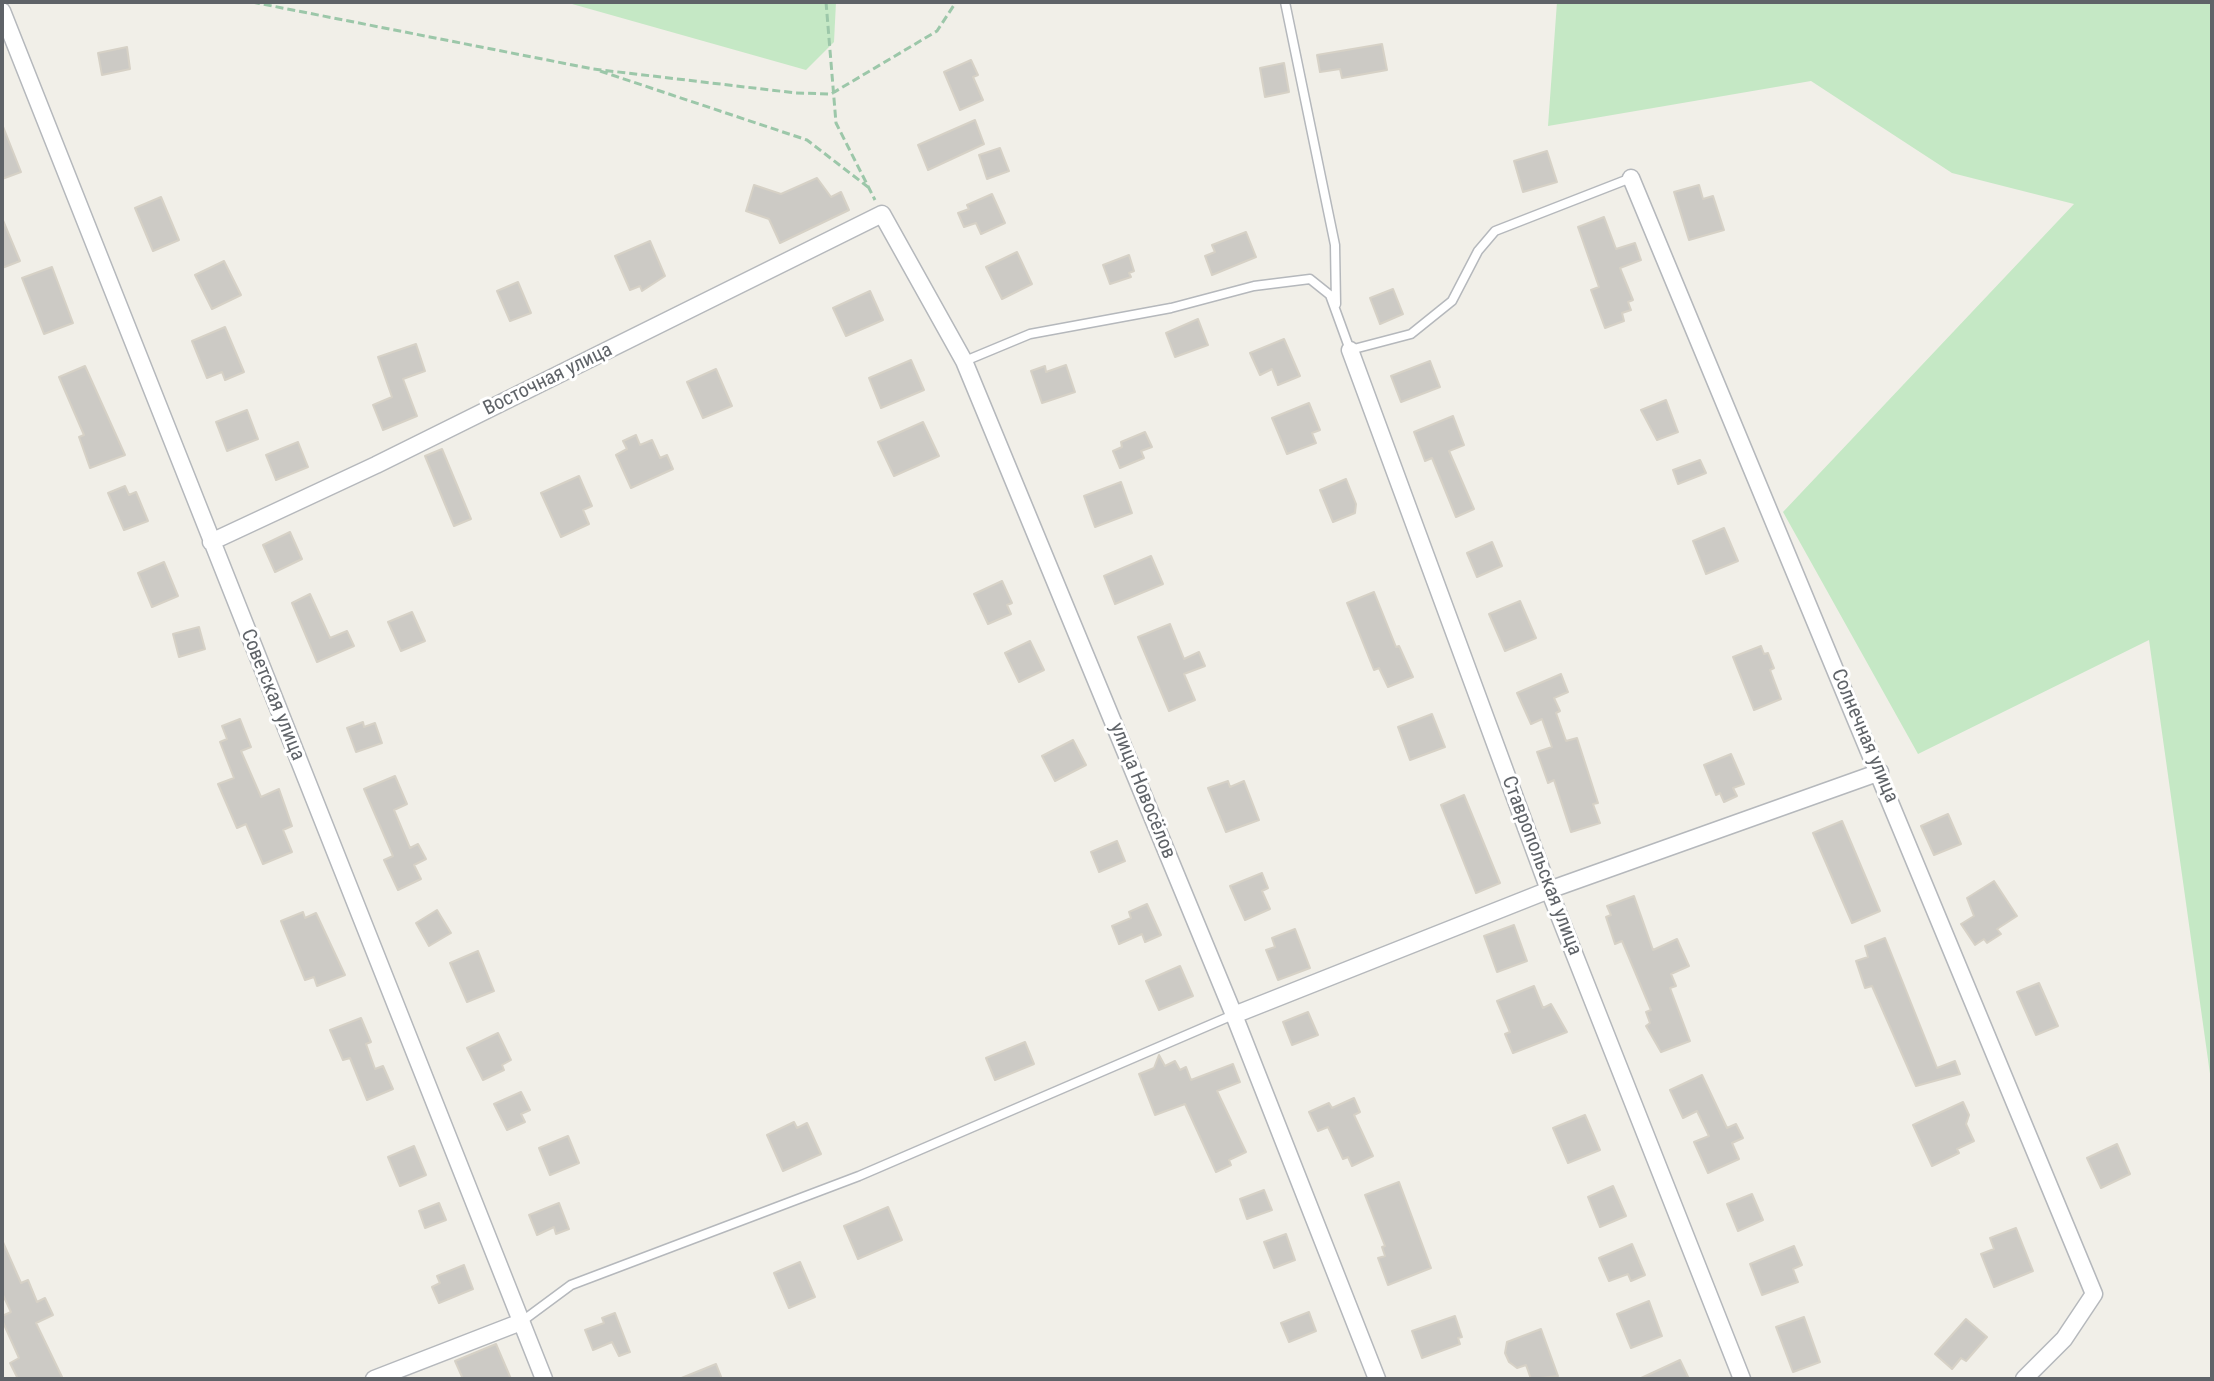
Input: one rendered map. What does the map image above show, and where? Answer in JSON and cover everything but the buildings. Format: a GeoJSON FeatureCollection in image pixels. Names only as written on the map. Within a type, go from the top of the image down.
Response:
{"type":"FeatureCollection","features":[{"type":"Feature","properties":{"kind":"street","name":"Советская улица"},"geometry":{"type":"LineString","coordinates":[[2,11],[544,1379]]}},
{"type":"Feature","properties":{"kind":"street","name":"Солнечная улица"},"geometry":{"type":"LineString","coordinates":[[1631,178],[2094,1294],[2064,1339],[2024,1379]]}},
{"type":"Feature","properties":{"kind":"street","name":"Восточная улица"},"geometry":{"type":"LineString","coordinates":[[211,542],[376,465],[882,214]]}},
{"type":"Feature","properties":{"kind":"street","name":"улица Новосёлов"},"geometry":{"type":"LineString","coordinates":[[882,214],[964,361],[1234,1015],[1377,1379]]}},
{"type":"Feature","properties":{"kind":"street","name":"Ставропольская улица"},"geometry":{"type":"LineString","coordinates":[[1350,350],[1549,890],[1742,1379]]}},
{"type":"Feature","properties":{"kind":"street"},"geometry":{"type":"LineString","coordinates":[[1234,1015],[1549,890],[1880,772]]}},
{"type":"Feature","properties":{"kind":"street"},"geometry":{"type":"LineString","coordinates":[[374,1379],[521,1322]]}},
{"type":"Feature","properties":{"kind":"lane"},"geometry":{"type":"LineString","coordinates":[[1285,2],[1335,245],[1336,311]]}},
{"type":"Feature","properties":{"kind":"lane"},"geometry":{"type":"LineString","coordinates":[[964,361],[1030,334],[1171,308],[1254,286],[1310,279],[1330,295],[1350,350],[1411,334],[1452,301],[1478,251],[1495,231],[1631,178]]}},
{"type":"Feature","properties":{"kind":"lane"},"geometry":{"type":"LineString","coordinates":[[521,1322],[571,1285],[859,1176],[1234,1015]]}},
{"type":"Feature","properties":{"kind":"path"},"geometry":{"type":"LineString","coordinates":[[252,2],[593,69],[796,93],[831,94],[937,31],[956,2]]}},
{"type":"Feature","properties":{"kind":"path"},"geometry":{"type":"LineString","coordinates":[[826,2],[831,94],[836,123],[882,214]]}},
{"type":"Feature","properties":{"kind":"path"},"geometry":{"type":"LineString","coordinates":[[593,69],[807,140],[868,187]]}},
{"type":"Feature","properties":{"kind":"green space"},"geometry":{"type":"Polygon","coordinates":[[[565,2],[836,2],[834,42],[806,70],[565,2]]]}},
{"type":"Feature","properties":{"kind":"green space"},"geometry":{"type":"Polygon","coordinates":[[[1557,2],[2212,2],[2212,1088],[2149,640],[1918,754],[1783,512],[2074,204],[1952,173],[1811,81],[1548,126],[1557,2]]]}}]}
